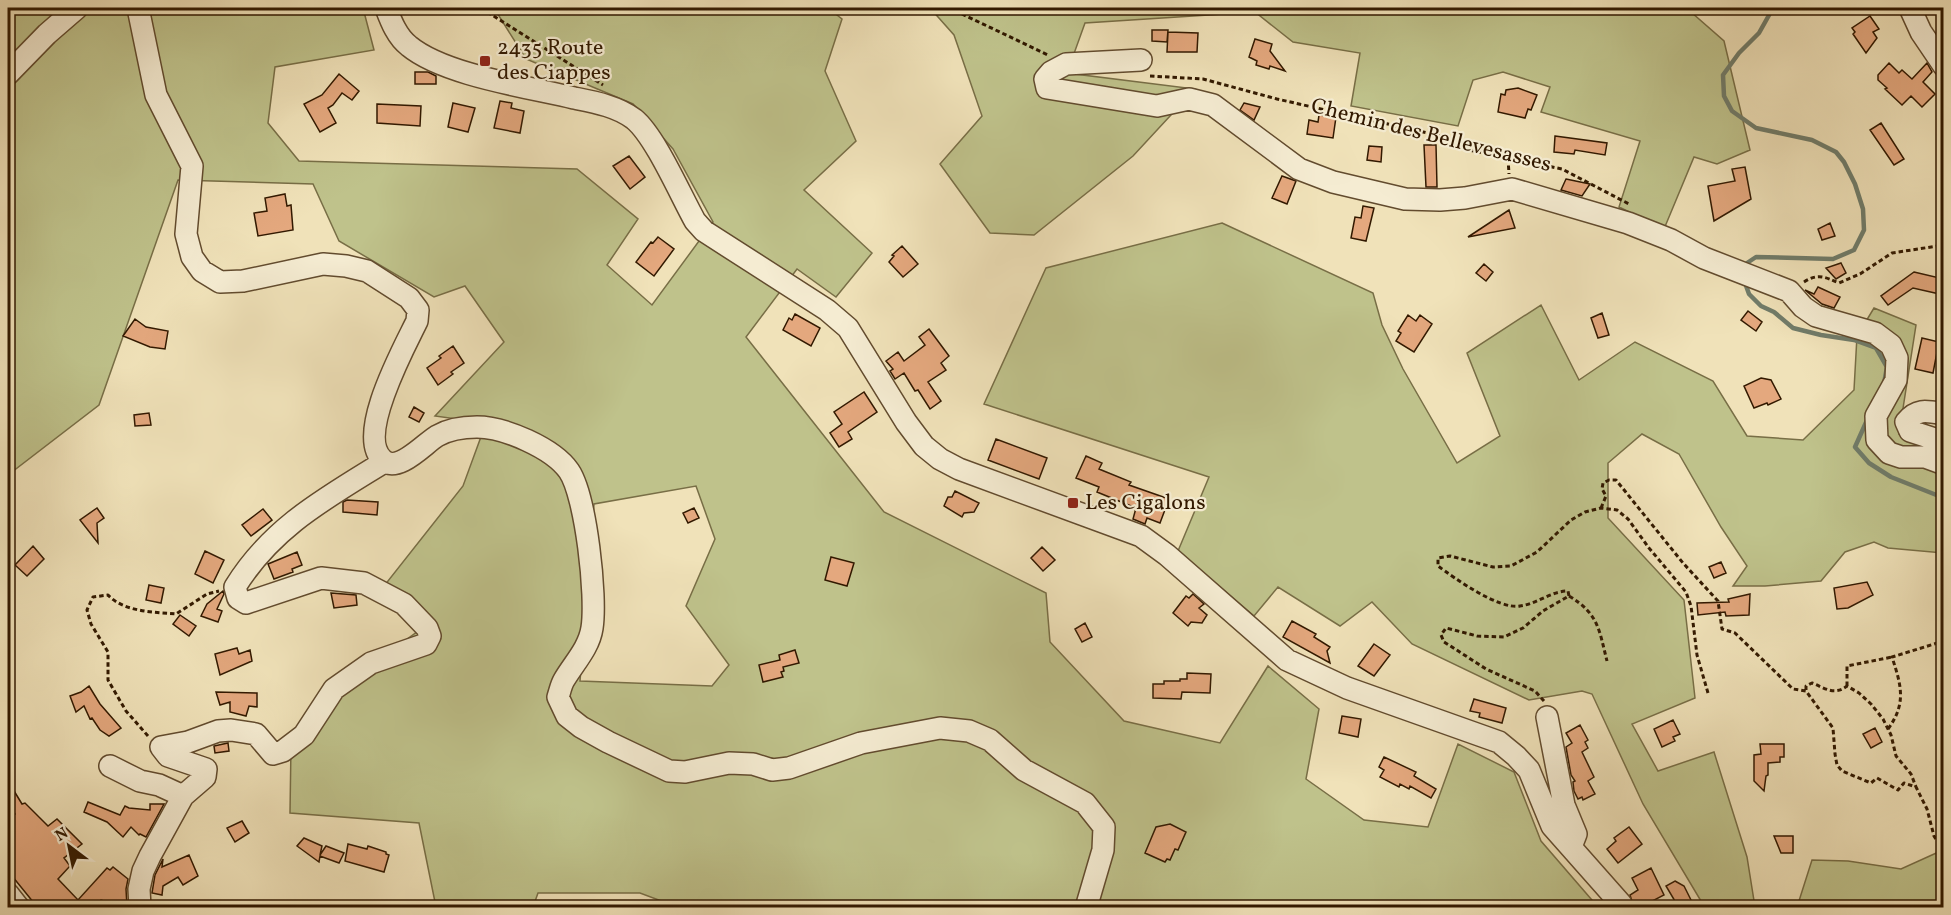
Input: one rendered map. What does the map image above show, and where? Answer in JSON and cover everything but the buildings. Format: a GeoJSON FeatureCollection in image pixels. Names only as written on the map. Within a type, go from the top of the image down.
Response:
{"type":"FeatureCollection","features":[{"type":"Feature","properties":{"kind":"street"},"geometry":{"type":"LineString","coordinates":[[8,74],[47,34],[77,8]]}},
{"type":"Feature","properties":{"kind":"street"},"geometry":{"type":"LineString","coordinates":[[138,8],[156,95],[192,166],[186,234],[192,257],[202,271],[220,282],[243,280],[322,264],[346,266],[367,271],[409,298],[418,310],[417,321],[381,398],[374,443],[376,451],[384,462],[393,464],[405,460],[438,435],[453,429],[477,427],[498,429],[532,443],[555,457],[569,471],[580,496],[592,572],[592,628],[583,652],[562,682],[558,697],[567,716],[608,742],[669,771],[685,772],[729,763],[753,764],[772,770],[789,768],[861,743],[940,728],[969,731],[990,740],[1024,770],[1085,803],[1104,828],[1103,850],[1086,908]]}},
{"type":"Feature","properties":{"kind":"street"},"geometry":{"type":"LineString","coordinates":[[386,8],[392,24],[407,46],[432,61],[466,72],[597,103],[619,110],[634,120],[649,136],[699,226],[827,310],[848,328],[906,422],[924,446],[940,459],[959,469],[1141,536],[1167,555],[1287,660],[1347,688],[1499,742],[1529,770],[1552,826],[1622,908]]}},
{"type":"Feature","properties":{"kind":"street"},"geometry":{"type":"LineString","coordinates":[[1910,8],[1921,32],[1944,66]]}},
{"type":"Feature","properties":{"kind":"street"},"geometry":{"type":"LineString","coordinates":[[1066,64],[1140,68]]}},
{"type":"Feature","properties":{"kind":"street","name":"Chemin des Bellevesasses"},"geometry":{"type":"LineString","coordinates":[[1066,64],[1051,72],[1045,79],[1047,88],[1156,106],[1189,99],[1213,105],[1299,169],[1333,182],[1405,199],[1465,198],[1512,189],[1628,224],[1671,240],[1704,258],[1789,291],[1803,307],[1816,316],[1875,333],[1891,345],[1897,358],[1896,380],[1876,416],[1877,440],[1889,453],[1901,457],[1925,457],[1944,464]]}},
{"type":"Feature","properties":{"kind":"street"},"geometry":{"type":"LineString","coordinates":[[1213,105],[1210,100],[1214,97],[1238,108]]}},
{"type":"Feature","properties":{"kind":"street"},"geometry":{"type":"LineString","coordinates":[[1944,414],[1924,411],[1912,414],[1906,422],[1910,431],[1944,442]]}},
{"type":"Feature","properties":{"kind":"street"},"geometry":{"type":"LineString","coordinates":[[140,908],[139,889],[143,871],[183,796],[205,777],[206,770],[168,756],[161,747],[189,742],[218,731],[231,730],[256,734],[273,754],[283,751],[304,735],[334,689],[371,663],[426,644],[430,636],[427,628],[404,604],[364,583],[321,578],[246,603],[238,598],[235,587],[249,564],[273,539],[308,509],[384,462]]}},
{"type":"Feature","properties":{"kind":"street"},"geometry":{"type":"LineString","coordinates":[[1547,717],[1564,805],[1576,834],[1571,847]]}},
{"type":"Feature","properties":{"kind":"street"},"geometry":{"type":"LineString","coordinates":[[110,766],[140,781],[159,785],[183,796]]}},
{"type":"Feature","properties":{"kind":"street"},"geometry":{"type":"LineString","coordinates":[[8,894],[19,908]]}},
{"type":"Feature","properties":{"kind":"path"},"geometry":{"type":"LineString","coordinates":[[481,8],[609,89]]}},
{"type":"Feature","properties":{"kind":"path"},"geometry":{"type":"LineString","coordinates":[[940,8],[963,14],[1066,64]]}},
{"type":"Feature","properties":{"kind":"path","name":"Chemin des Bellevesasses"},"geometry":{"type":"LineString","coordinates":[[1140,68],[1203,79],[1277,99],[1454,139],[1469,150],[1562,169],[1630,205]]}},
{"type":"Feature","properties":{"kind":"path"},"geometry":{"type":"LineString","coordinates":[[1789,291],[1809,278],[1823,276],[1839,283],[1860,274],[1892,253],[1944,245]]}},
{"type":"Feature","properties":{"kind":"path"},"geometry":{"type":"LineString","coordinates":[[1601,508],[1605,496],[1602,489],[1603,483],[1616,480],[1683,563],[1718,601],[1722,629],[1735,633],[1793,689],[1806,691],[1833,728],[1837,765],[1842,771],[1871,783],[1877,778],[1898,790],[1904,783],[1916,787]]}},
{"type":"Feature","properties":{"kind":"path"},"geometry":{"type":"LineString","coordinates":[[1607,661],[1593,615],[1569,596],[1568,591],[1560,591],[1518,607],[1498,602],[1458,582],[1438,566],[1438,558],[1450,556],[1493,567],[1511,566],[1537,552],[1571,520],[1585,512],[1601,508],[1617,510],[1628,519],[1686,592],[1691,606],[1697,655],[1708,693]]}},
{"type":"Feature","properties":{"kind":"path"},"geometry":{"type":"LineString","coordinates":[[161,747],[126,711],[108,680],[108,652],[91,624],[87,610],[93,597],[108,595],[116,604],[144,611],[176,614],[207,594],[235,587]]}},
{"type":"Feature","properties":{"kind":"path"},"geometry":{"type":"LineString","coordinates":[[1547,717],[1545,703],[1535,691],[1486,669],[1444,642],[1441,635],[1446,628],[1477,636],[1504,637],[1523,628],[1543,611],[1569,596]]}},
{"type":"Feature","properties":{"kind":"path"},"geometry":{"type":"LineString","coordinates":[[1806,691],[1806,686],[1812,683],[1834,692],[1841,691],[1846,686],[1847,666],[1892,657],[1944,641]]}},
{"type":"Feature","properties":{"kind":"path"},"geometry":{"type":"LineString","coordinates":[[1888,729],[1894,720],[1902,695],[1900,680],[1892,657]]}},
{"type":"Feature","properties":{"kind":"path"},"geometry":{"type":"LineString","coordinates":[[1846,686],[1859,693],[1871,704],[1888,729],[1896,756],[1911,774],[1927,809],[1934,836],[1944,853]]}},
{"type":"Feature","properties":{"kind":"green space"},"geometry":{"type":"Polygon","coordinates":[[[8,8],[363,8],[374,50],[275,67],[268,123],[299,161],[577,169],[638,219],[607,265],[652,305],[713,222],[673,149],[633,104],[526,59],[494,8],[828,8],[842,19],[825,71],[856,141],[804,190],[872,253],[836,297],[797,269],[746,337],[884,512],[1046,593],[1050,642],[1124,721],[1220,743],[1268,666],[1319,709],[1306,779],[1364,820],[1428,827],[1458,744],[1514,772],[1541,841],[1598,907],[680,908],[640,893],[538,893],[533,907],[436,907],[419,823],[290,813],[291,746],[317,704],[432,621],[384,586],[463,486],[486,423],[435,416],[504,342],[465,286],[434,297],[339,241],[313,184],[178,180],[99,405],[8,475],[8,8]],[[696,486],[594,504],[580,681],[712,686],[729,665],[686,606],[715,539],[696,486]]]}},
{"type":"Feature","properties":{"kind":"green space"},"geometry":{"type":"Polygon","coordinates":[[[930,8],[1692,8],[1691,12],[1724,41],[1750,150],[1717,164],[1694,157],[1664,229],[1619,207],[1640,141],[1541,112],[1550,87],[1503,72],[1473,80],[1458,126],[1351,106],[1360,53],[1293,42],[1255,12],[1085,23],[1067,73],[1195,89],[1133,156],[1034,235],[990,233],[940,164],[982,116],[954,35],[930,8]]]}},
{"type":"Feature","properties":{"kind":"green space"},"geometry":{"type":"Polygon","coordinates":[[[1222,223],[1373,293],[1382,325],[1403,369],[1457,463],[1500,436],[1467,353],[1541,305],[1579,380],[1635,342],[1713,381],[1747,436],[1803,440],[1854,390],[1857,336],[1874,308],[1916,325],[1899,434],[1943,457],[1943,553],[1888,548],[1874,542],[1845,552],[1821,581],[1765,586],[1733,586],[1747,566],[1721,527],[1679,454],[1642,434],[1608,463],[1608,518],[1684,600],[1695,698],[1632,724],[1658,771],[1714,752],[1747,857],[1755,907],[1701,907],[1701,901],[1643,804],[1592,694],[1582,691],[1529,700],[1412,644],[1372,602],[1340,626],[1278,587],[1254,616],[1178,551],[1209,477],[984,404],[1046,268],[1222,223]]]}},
{"type":"Feature","properties":{"kind":"green space"},"geometry":{"type":"Polygon","coordinates":[[[1943,850],[1943,907],[1772,907],[1798,904],[1812,860],[1848,861],[1901,869],[1943,850]]]}},
{"type":"Feature","properties":{"kind":"waterway"},"geometry":{"type":"LineString","coordinates":[[1746,269],[1747,263],[1756,257],[1833,259],[1854,250],[1864,230],[1863,209],[1855,184],[1836,152],[1812,140],[1756,128],[1732,111],[1724,96],[1723,75],[1739,53],[1759,33],[1773,8]]}},
{"type":"Feature","properties":{"kind":"waterway"},"geometry":{"type":"LineString","coordinates":[[1744,280],[1749,294],[1761,306],[1774,312],[1793,328],[1854,340],[1876,348],[1887,367],[1884,384]]}},
{"type":"Feature","properties":{"kind":"waterway"},"geometry":{"type":"LineString","coordinates":[[1868,418],[1855,447],[1869,463],[1891,477],[1944,498]]}},
{"type":"Feature","properties":{"kind":"place","name":"2435 Route des Ciappes"},"geometry":{"type":"Point","coordinates":[485,61]}},
{"type":"Feature","properties":{"kind":"place","name":"Les Cigalons"},"geometry":{"type":"Point","coordinates":[1073,503]}}]}
